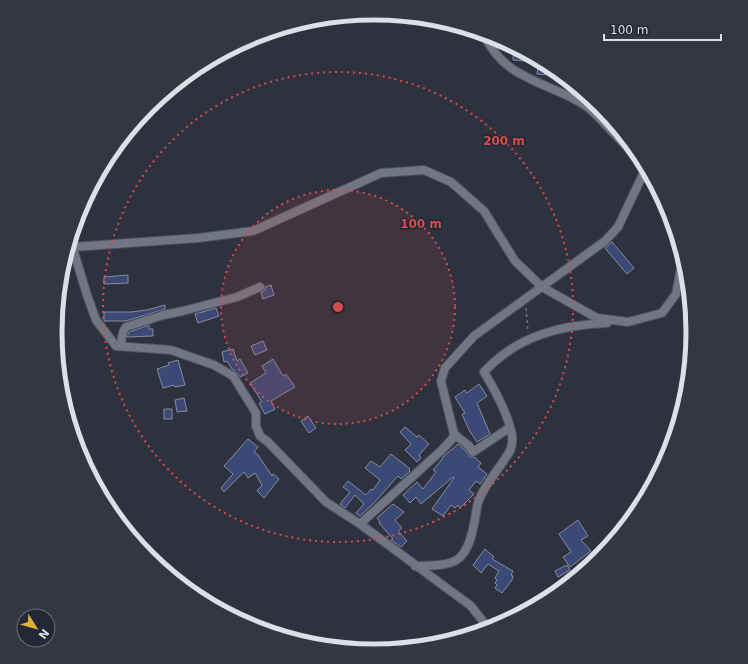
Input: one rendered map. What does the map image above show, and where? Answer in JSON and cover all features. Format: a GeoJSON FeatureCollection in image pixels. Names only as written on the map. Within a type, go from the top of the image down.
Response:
{"type":"FeatureCollection","features":[{"type":"Feature","properties":{"kind":"street"},"geometry":{"type":"LineString","coordinates":[[488,42],[507,66],[520,75],[585,102]]}},
{"type":"Feature","properties":{"kind":"street"},"geometry":{"type":"LineString","coordinates":[[76,243],[198,238],[253,231],[381,172],[424,170],[451,182],[484,211],[515,261],[542,288],[597,318],[628,322]]}},
{"type":"Feature","properties":{"kind":"street"},"geometry":{"type":"LineString","coordinates":[[360,524],[442,450],[453,438],[454,434],[441,381],[445,368],[474,336],[605,241],[618,227],[643,174]]}},
{"type":"Feature","properties":{"kind":"street"},"geometry":{"type":"LineString","coordinates":[[74,249],[96,320],[116,346],[171,350],[214,364],[234,376],[256,413],[256,426],[260,436],[268,442],[326,502],[360,524],[471,606],[485,623]]}},
{"type":"Feature","properties":{"kind":"street"},"geometry":{"type":"LineString","coordinates":[[416,566],[443,565],[454,562],[466,551],[471,539],[478,500],[510,451],[513,443],[510,428],[503,409],[484,372],[494,361],[511,349],[538,335],[581,324],[628,322],[662,313],[676,294],[680,272]]}},
{"type":"Feature","properties":{"kind":"street"},"geometry":{"type":"LineString","coordinates":[[121,346],[123,330],[126,327],[162,315],[237,297],[260,287]]}},
{"type":"Feature","properties":{"kind":"street"},"geometry":{"type":"LineString","coordinates":[[454,434],[469,446],[473,452],[510,428]]}},
{"type":"Feature","properties":{"kind":"path"},"geometry":{"type":"LineString","coordinates":[[525,300],[529,340]]}},
{"type":"Feature","properties":{"kind":"building"},"geometry":{"type":"Polygon","coordinates":[[[514,53],[526,60],[526,61],[513,60],[514,53]]]}},
{"type":"Feature","properties":{"kind":"building"},"geometry":{"type":"Polygon","coordinates":[[[538,67],[550,75],[537,74],[538,67]]]}},
{"type":"Feature","properties":{"kind":"building"},"geometry":{"type":"Polygon","coordinates":[[[612,242],[634,268],[627,274],[605,248],[612,242]]]}},
{"type":"Feature","properties":{"kind":"building"},"geometry":{"type":"Polygon","coordinates":[[[128,275],[128,283],[104,284],[104,277],[128,275]]]}},
{"type":"Feature","properties":{"kind":"building"},"geometry":{"type":"Polygon","coordinates":[[[271,285],[274,295],[263,299],[261,293],[265,290],[265,287],[271,285]]]}},
{"type":"Feature","properties":{"kind":"building"},"geometry":{"type":"Polygon","coordinates":[[[165,305],[165,309],[126,321],[104,321],[104,312],[131,312],[147,310],[165,305]]]}},
{"type":"Feature","properties":{"kind":"building"},"geometry":{"type":"Polygon","coordinates":[[[216,308],[219,316],[198,323],[195,314],[216,308]]]}},
{"type":"Feature","properties":{"kind":"building"},"geometry":{"type":"Polygon","coordinates":[[[149,325],[149,329],[153,329],[153,336],[127,337],[129,332],[149,325]]]}},
{"type":"Feature","properties":{"kind":"building"},"geometry":{"type":"Polygon","coordinates":[[[263,341],[267,350],[255,355],[251,346],[263,341]]]}},
{"type":"Feature","properties":{"kind":"building"},"geometry":{"type":"Polygon","coordinates":[[[233,349],[237,361],[240,359],[248,373],[240,377],[227,361],[224,362],[222,352],[233,349]]]}},
{"type":"Feature","properties":{"kind":"building"},"geometry":{"type":"Polygon","coordinates":[[[273,359],[283,376],[286,374],[295,387],[271,401],[275,409],[265,414],[259,403],[262,402],[250,383],[266,373],[262,366],[273,359]]]}},
{"type":"Feature","properties":{"kind":"building"},"geometry":{"type":"Polygon","coordinates":[[[178,360],[185,385],[175,387],[174,385],[163,388],[157,369],[178,360]]]}},
{"type":"Feature","properties":{"kind":"building"},"geometry":{"type":"Polygon","coordinates":[[[479,384],[487,396],[477,403],[490,434],[477,442],[469,430],[462,414],[465,413],[455,397],[465,390],[467,393],[479,384]]]}},
{"type":"Feature","properties":{"kind":"building"},"geometry":{"type":"Polygon","coordinates":[[[184,398],[187,411],[177,412],[175,400],[184,398]]]}},
{"type":"Feature","properties":{"kind":"building"},"geometry":{"type":"Polygon","coordinates":[[[164,409],[172,409],[172,419],[164,419],[164,409]]]}},
{"type":"Feature","properties":{"kind":"building"},"geometry":{"type":"Polygon","coordinates":[[[308,416],[316,428],[309,433],[301,421],[308,416]]]}},
{"type":"Feature","properties":{"kind":"building"},"geometry":{"type":"Polygon","coordinates":[[[405,427],[417,437],[419,435],[429,444],[419,455],[421,458],[417,462],[405,450],[411,444],[400,432],[405,427]]]}},
{"type":"Feature","properties":{"kind":"building"},"geometry":{"type":"Polygon","coordinates":[[[248,439],[258,447],[254,452],[258,455],[272,476],[273,474],[279,479],[264,498],[257,491],[262,485],[255,473],[248,478],[244,472],[224,492],[221,488],[233,474],[224,466],[248,439]]]}},
{"type":"Feature","properties":{"kind":"building"},"geometry":{"type":"Polygon","coordinates":[[[458,444],[470,457],[474,457],[481,463],[478,467],[487,474],[480,484],[476,481],[469,490],[474,494],[460,508],[458,505],[455,508],[451,505],[443,516],[432,509],[454,478],[453,477],[421,504],[416,497],[410,503],[403,495],[417,482],[423,489],[436,472],[433,470],[443,457],[458,444]]]}},
{"type":"Feature","properties":{"kind":"building"},"geometry":{"type":"Polygon","coordinates":[[[391,454],[410,469],[410,471],[401,479],[398,476],[360,516],[356,513],[364,504],[355,495],[345,508],[340,504],[350,492],[343,487],[348,481],[366,495],[371,489],[373,490],[380,480],[365,468],[371,461],[380,467],[391,454]]]}},
{"type":"Feature","properties":{"kind":"building"},"geometry":{"type":"Polygon","coordinates":[[[393,504],[404,512],[395,520],[402,528],[398,531],[407,541],[401,547],[391,540],[393,539],[379,523],[380,522],[377,518],[393,504]]]}},
{"type":"Feature","properties":{"kind":"building"},"geometry":{"type":"Polygon","coordinates":[[[578,520],[588,536],[581,540],[591,551],[570,567],[563,557],[571,552],[559,534],[578,520]]]}},
{"type":"Feature","properties":{"kind":"building"},"geometry":{"type":"Polygon","coordinates":[[[485,549],[494,557],[492,559],[513,571],[511,575],[513,576],[512,580],[502,593],[495,588],[497,585],[495,583],[497,580],[495,578],[499,571],[488,564],[481,573],[473,565],[485,549]]]}},
{"type":"Feature","properties":{"kind":"building"},"geometry":{"type":"Polygon","coordinates":[[[567,565],[570,570],[558,577],[555,571],[567,565]]]}}]}
